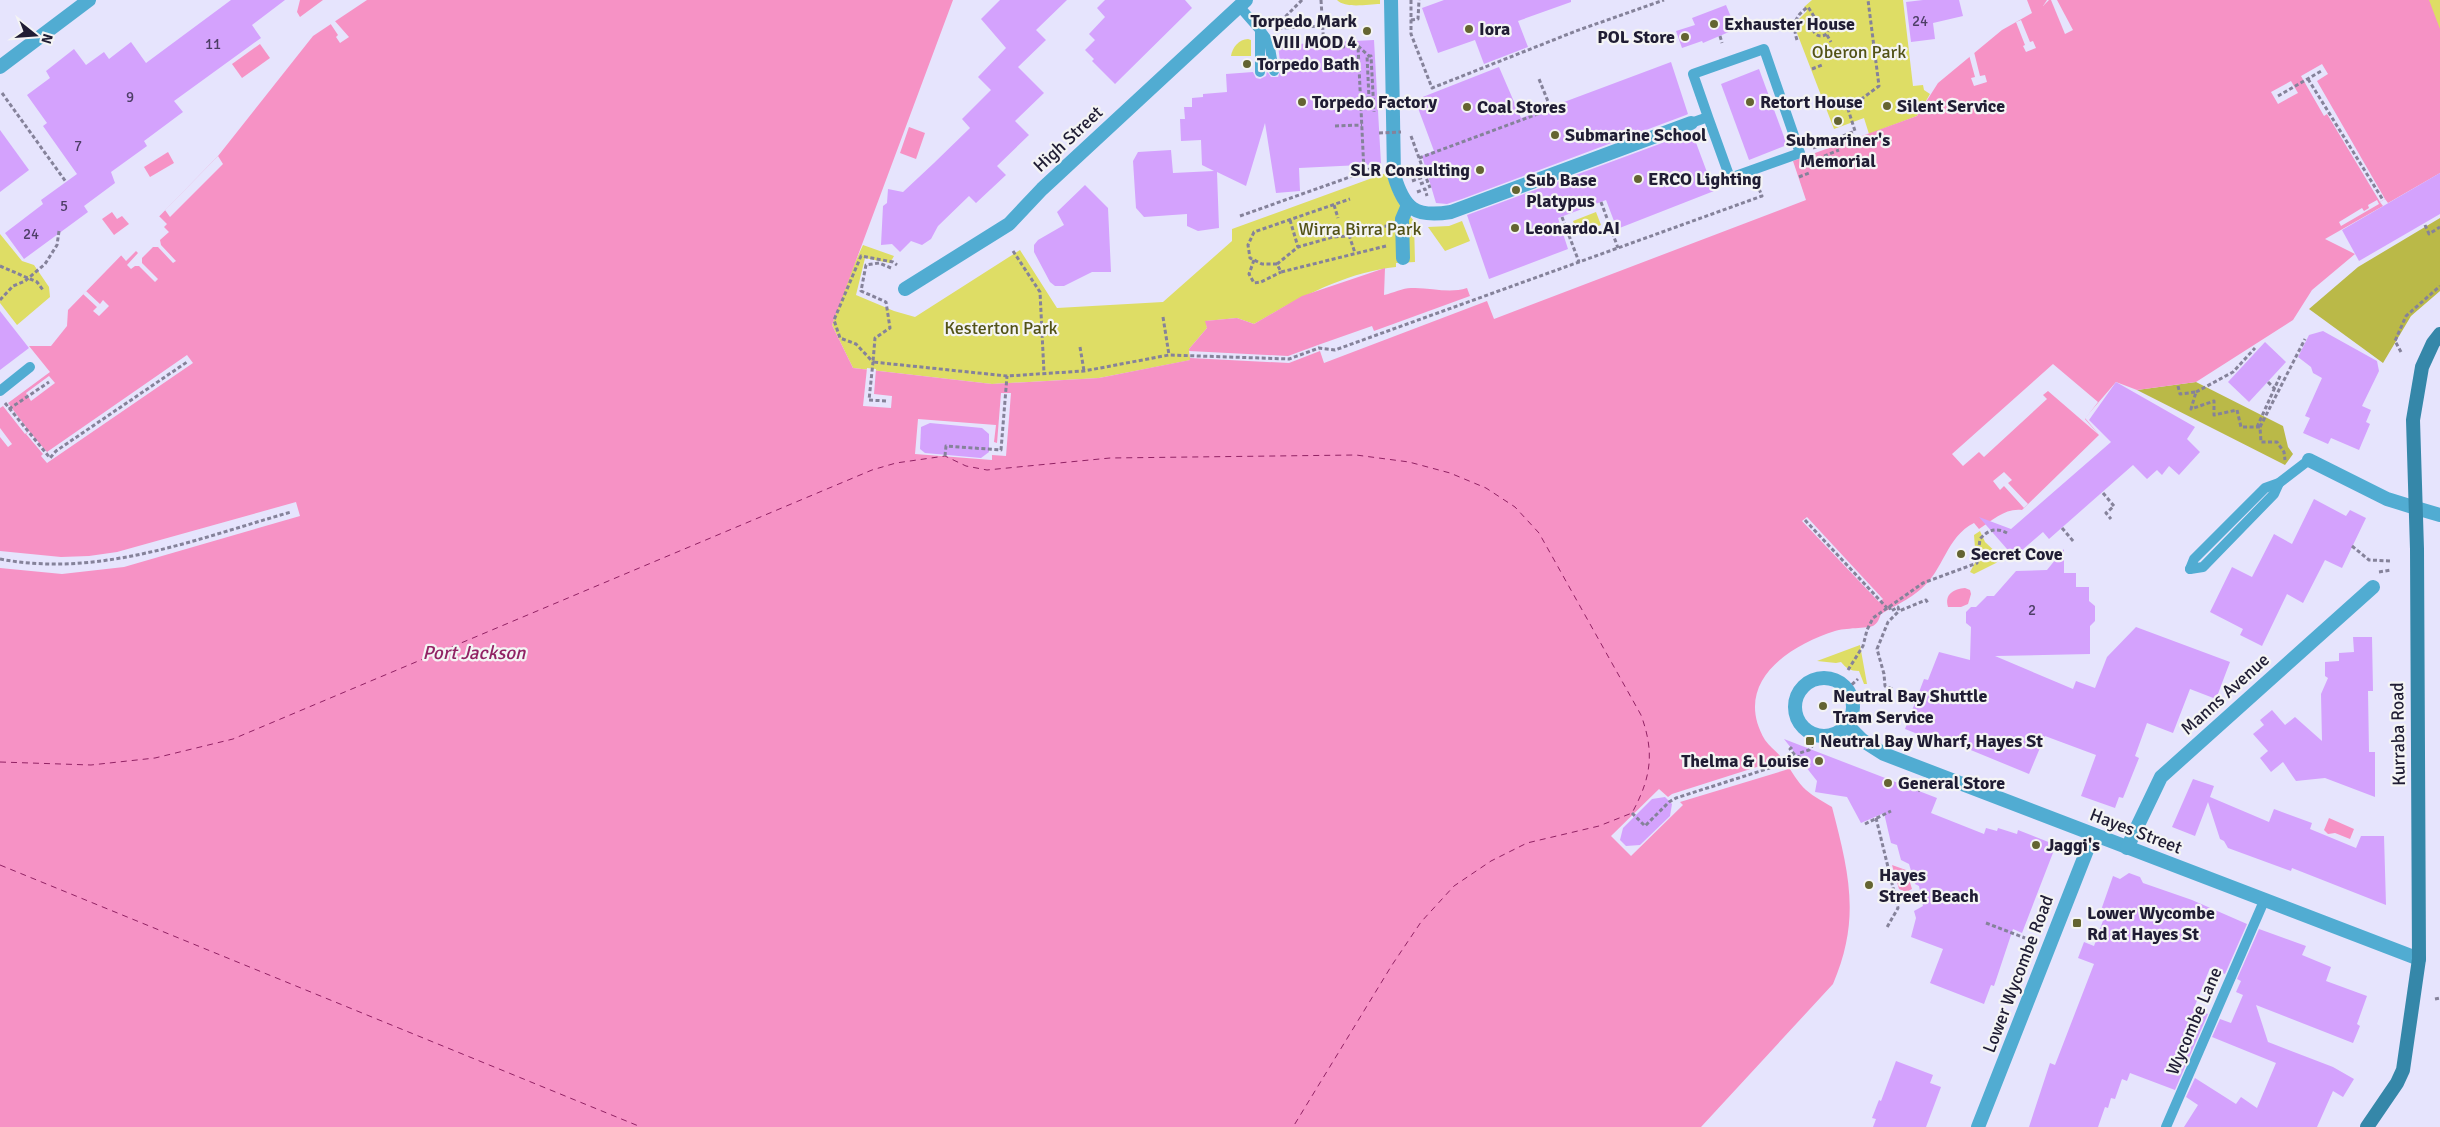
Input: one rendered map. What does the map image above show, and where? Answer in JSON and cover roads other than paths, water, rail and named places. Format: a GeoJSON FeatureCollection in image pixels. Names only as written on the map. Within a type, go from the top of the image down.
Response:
{"type":"FeatureCollection","features":[{"type":"Feature","properties":{"kind":"main road","name":"Kurraba Road"},"geometry":{"type":"LineString","coordinates":[[2368,1127],[2397,1083],[2403,1070],[2419,959],[2416,508],[2412,441],[2415,401],[2422,367],[2433,343],[2440,334]]}},
{"type":"Feature","properties":{"kind":"street"},"geometry":{"type":"LineString","coordinates":[[0,66],[89,0]]}},
{"type":"Feature","properties":{"kind":"street"},"geometry":{"type":"LineString","coordinates":[[1391,0],[1394,175],[1403,200],[1423,214],[1452,212],[1691,123]]}},
{"type":"Feature","properties":{"kind":"street","name":"High Street"},"geometry":{"type":"LineString","coordinates":[[905,289],[1008,224],[1042,189],[1243,3]]}},
{"type":"Feature","properties":{"kind":"street"},"geometry":{"type":"LineString","coordinates":[[1403,258],[1402,219],[1408,205]]}},
{"type":"Feature","properties":{"kind":"street"},"geometry":{"type":"LineString","coordinates":[[2309,460],[2387,499],[2440,515]]}},
{"type":"Feature","properties":{"kind":"street","name":"Manns Avenue"},"geometry":{"type":"LineString","coordinates":[[2127,848],[2160,777],[2373,587]]}},
{"type":"Feature","properties":{"kind":"street"},"geometry":{"type":"LineString","coordinates":[[1829,678],[1837,680],[1847,689],[1853,704],[1853,711],[1847,725],[1835,734],[1813,734],[1801,724],[1795,708],[1800,691],[1812,680],[1829,678]]}},
{"type":"Feature","properties":{"kind":"street","name":"Hayes Street"},"geometry":{"type":"LineString","coordinates":[[1847,725],[1862,740],[1884,754],[2419,959]]}},
{"type":"Feature","properties":{"kind":"street","name":"Lower Wycombe Road"},"geometry":{"type":"LineString","coordinates":[[1978,1127],[2094,835]]}},
{"type":"Feature","properties":{"kind":"lane"},"geometry":{"type":"LineString","coordinates":[[1243,3],[1270,42],[1274,71]]}},
{"type":"Feature","properties":{"kind":"lane"},"geometry":{"type":"LineString","coordinates":[[1260,30],[1260,72]]}},
{"type":"Feature","properties":{"kind":"lane"},"geometry":{"type":"LineString","coordinates":[[1764,49],[1800,153],[1730,178],[1708,117],[1693,74],[1764,49]]}},
{"type":"Feature","properties":{"kind":"lane"},"geometry":{"type":"LineString","coordinates":[[1691,123],[1708,117]]}},
{"type":"Feature","properties":{"kind":"lane"},"geometry":{"type":"LineString","coordinates":[[0,392],[30,367]]}},
{"type":"Feature","properties":{"kind":"lane"},"geometry":{"type":"LineString","coordinates":[[2279,483],[2274,494],[2203,567],[2190,569],[2194,559],[2265,488],[2279,483],[2309,460]]}},
{"type":"Feature","properties":{"kind":"lane","name":"Wycombe Lane"},"geometry":{"type":"LineString","coordinates":[[2166,1127],[2264,901]]}},
{"type":"Feature","properties":{"kind":"water"},"geometry":{"type":"Polygon","coordinates":[[[300,0],[323,0],[300,17],[297,12],[300,0]]]}},
{"type":"Feature","properties":{"kind":"water","name":"Port Jackson"},"geometry":{"type":"Polygon","coordinates":[[[367,0],[953,0],[832,325],[853,368],[992,384],[1099,378],[1190,360],[1189,349],[1207,328],[1205,321],[1237,318],[1254,324],[1302,296],[1385,268],[1384,295],[1408,288],[1460,290],[1467,288],[1470,296],[1374,331],[1372,326],[1318,345],[1324,363],[1487,301],[1494,319],[1806,200],[1793,161],[1917,116],[1938,83],[2002,30],[2032,13],[2027,0],[2047,0],[2043,6],[2049,0],[2429,0],[2440,29],[2440,173],[2388,203],[2385,199],[2380,202],[2383,206],[2325,239],[2355,254],[2312,290],[2293,320],[2196,382],[2137,390],[2116,382],[2085,418],[2099,435],[2022,510],[2005,513],[1979,529],[1974,523],[1965,529],[1951,545],[1929,581],[1912,596],[1881,614],[1873,626],[1839,630],[1817,638],[1799,646],[1783,657],[1770,670],[1760,685],[1755,701],[1757,720],[1765,740],[1784,761],[1802,786],[1812,795],[1832,807],[1847,875],[1849,917],[1847,938],[1842,960],[1833,984],[1701,1127],[0,1127],[0,437],[8,447],[12,444],[0,428],[0,408],[3,406],[25,434],[29,431],[8,403],[50,372],[29,346],[51,346],[67,326],[68,310],[218,156],[313,36],[367,0]]]}},
{"type":"Feature","properties":{"kind":"water"},"geometry":{"type":"Polygon","coordinates":[[[260,44],[270,58],[242,78],[232,64],[260,44]]]}},
{"type":"Feature","properties":{"kind":"water"},"geometry":{"type":"Polygon","coordinates":[[[909,127],[925,133],[916,159],[900,153],[909,127]]]}},
{"type":"Feature","properties":{"kind":"water"},"geometry":{"type":"Polygon","coordinates":[[[168,152],[174,163],[150,177],[144,167],[168,152]]]}},
{"type":"Feature","properties":{"kind":"water"},"geometry":{"type":"Polygon","coordinates":[[[112,212],[117,219],[122,216],[129,224],[114,235],[102,219],[112,212]]]}},
{"type":"Feature","properties":{"kind":"water"},"geometry":{"type":"Polygon","coordinates":[[[1965,588],[1970,590],[1971,594],[1968,604],[1961,607],[1948,607],[1947,599],[1951,593],[1965,588]]]}},
{"type":"Feature","properties":{"kind":"water"},"geometry":{"type":"Polygon","coordinates":[[[2329,818],[2354,829],[2350,839],[2335,833],[2328,834],[2324,830],[2329,818]]]}},
{"type":"Feature","properties":{"kind":"water"},"geometry":{"type":"Polygon","coordinates":[[[1892,865],[1906,870],[1912,889],[1906,892],[1899,889],[1892,865]]]}},
{"type":"Feature","properties":{"kind":"place","name":"Exhauster House"},"geometry":{"type":"Point","coordinates":[1714,24]}},
{"type":"Feature","properties":{"kind":"place","name":"Iora"},"geometry":{"type":"Point","coordinates":[1469,29]}},
{"type":"Feature","properties":{"kind":"place","name":"Torpedo Mark VIII MOD 4"},"geometry":{"type":"Point","coordinates":[1367,31]}},
{"type":"Feature","properties":{"kind":"place","name":"POL Store"},"geometry":{"type":"Point","coordinates":[1685,37]}},
{"type":"Feature","properties":{"kind":"place","name":"Torpedo Bath"},"geometry":{"type":"Point","coordinates":[1247,64]}},
{"type":"Feature","properties":{"kind":"place","name":"Torpedo Factory"},"geometry":{"type":"Point","coordinates":[1302,102]}},
{"type":"Feature","properties":{"kind":"place","name":"Retort House"},"geometry":{"type":"Point","coordinates":[1750,102]}},
{"type":"Feature","properties":{"kind":"place","name":"Silent Service"},"geometry":{"type":"Point","coordinates":[1887,106]}},
{"type":"Feature","properties":{"kind":"place","name":"Coal Stores"},"geometry":{"type":"Point","coordinates":[1467,107]}},
{"type":"Feature","properties":{"kind":"place","name":"Submariner's Memorial"},"geometry":{"type":"Point","coordinates":[1838,121]}},
{"type":"Feature","properties":{"kind":"place","name":"Submarine School"},"geometry":{"type":"Point","coordinates":[1555,135]}},
{"type":"Feature","properties":{"kind":"place","name":"SLR Consulting"},"geometry":{"type":"Point","coordinates":[1480,170]}},
{"type":"Feature","properties":{"kind":"place","name":"ERCO Lighting"},"geometry":{"type":"Point","coordinates":[1638,179]}},
{"type":"Feature","properties":{"kind":"place","name":"Sub Base Platypus"},"geometry":{"type":"Point","coordinates":[1516,190]}},
{"type":"Feature","properties":{"kind":"place","name":"Leonardo.AI"},"geometry":{"type":"Point","coordinates":[1515,228]}},
{"type":"Feature","properties":{"kind":"place","name":"Secret Cove"},"geometry":{"type":"Point","coordinates":[1961,554]}},
{"type":"Feature","properties":{"kind":"place","name":"Neutral Bay Shuttle Tram Service"},"geometry":{"type":"Point","coordinates":[1823,706]}},
{"type":"Feature","properties":{"kind":"place","name":"Neutral Bay Wharf, Hayes St"},"geometry":{"type":"Point","coordinates":[1810,741]}},
{"type":"Feature","properties":{"kind":"place","name":"Thelma & Louise"},"geometry":{"type":"Point","coordinates":[1819,761]}},
{"type":"Feature","properties":{"kind":"place","name":"General Store"},"geometry":{"type":"Point","coordinates":[1888,783]}},
{"type":"Feature","properties":{"kind":"place","name":"Jaggi's"},"geometry":{"type":"Point","coordinates":[2036,845]}},
{"type":"Feature","properties":{"kind":"place","name":"Hayes Street Beach"},"geometry":{"type":"Point","coordinates":[1869,885]}},
{"type":"Feature","properties":{"kind":"place","name":"Lower Wycombe Rd at Hayes St"},"geometry":{"type":"Point","coordinates":[2077,923]}},
{"type":"Feature","properties":{"kind":"park label","name":"Oberon Park"},"geometry":{"type":"Point","coordinates":[1859,52]}},
{"type":"Feature","properties":{"kind":"park label","name":"Wirra Birra Park"},"geometry":{"type":"Point","coordinates":[1360,229]}},
{"type":"Feature","properties":{"kind":"park label","name":"Kesterton Park"},"geometry":{"type":"Point","coordinates":[1001,328]}}]}
